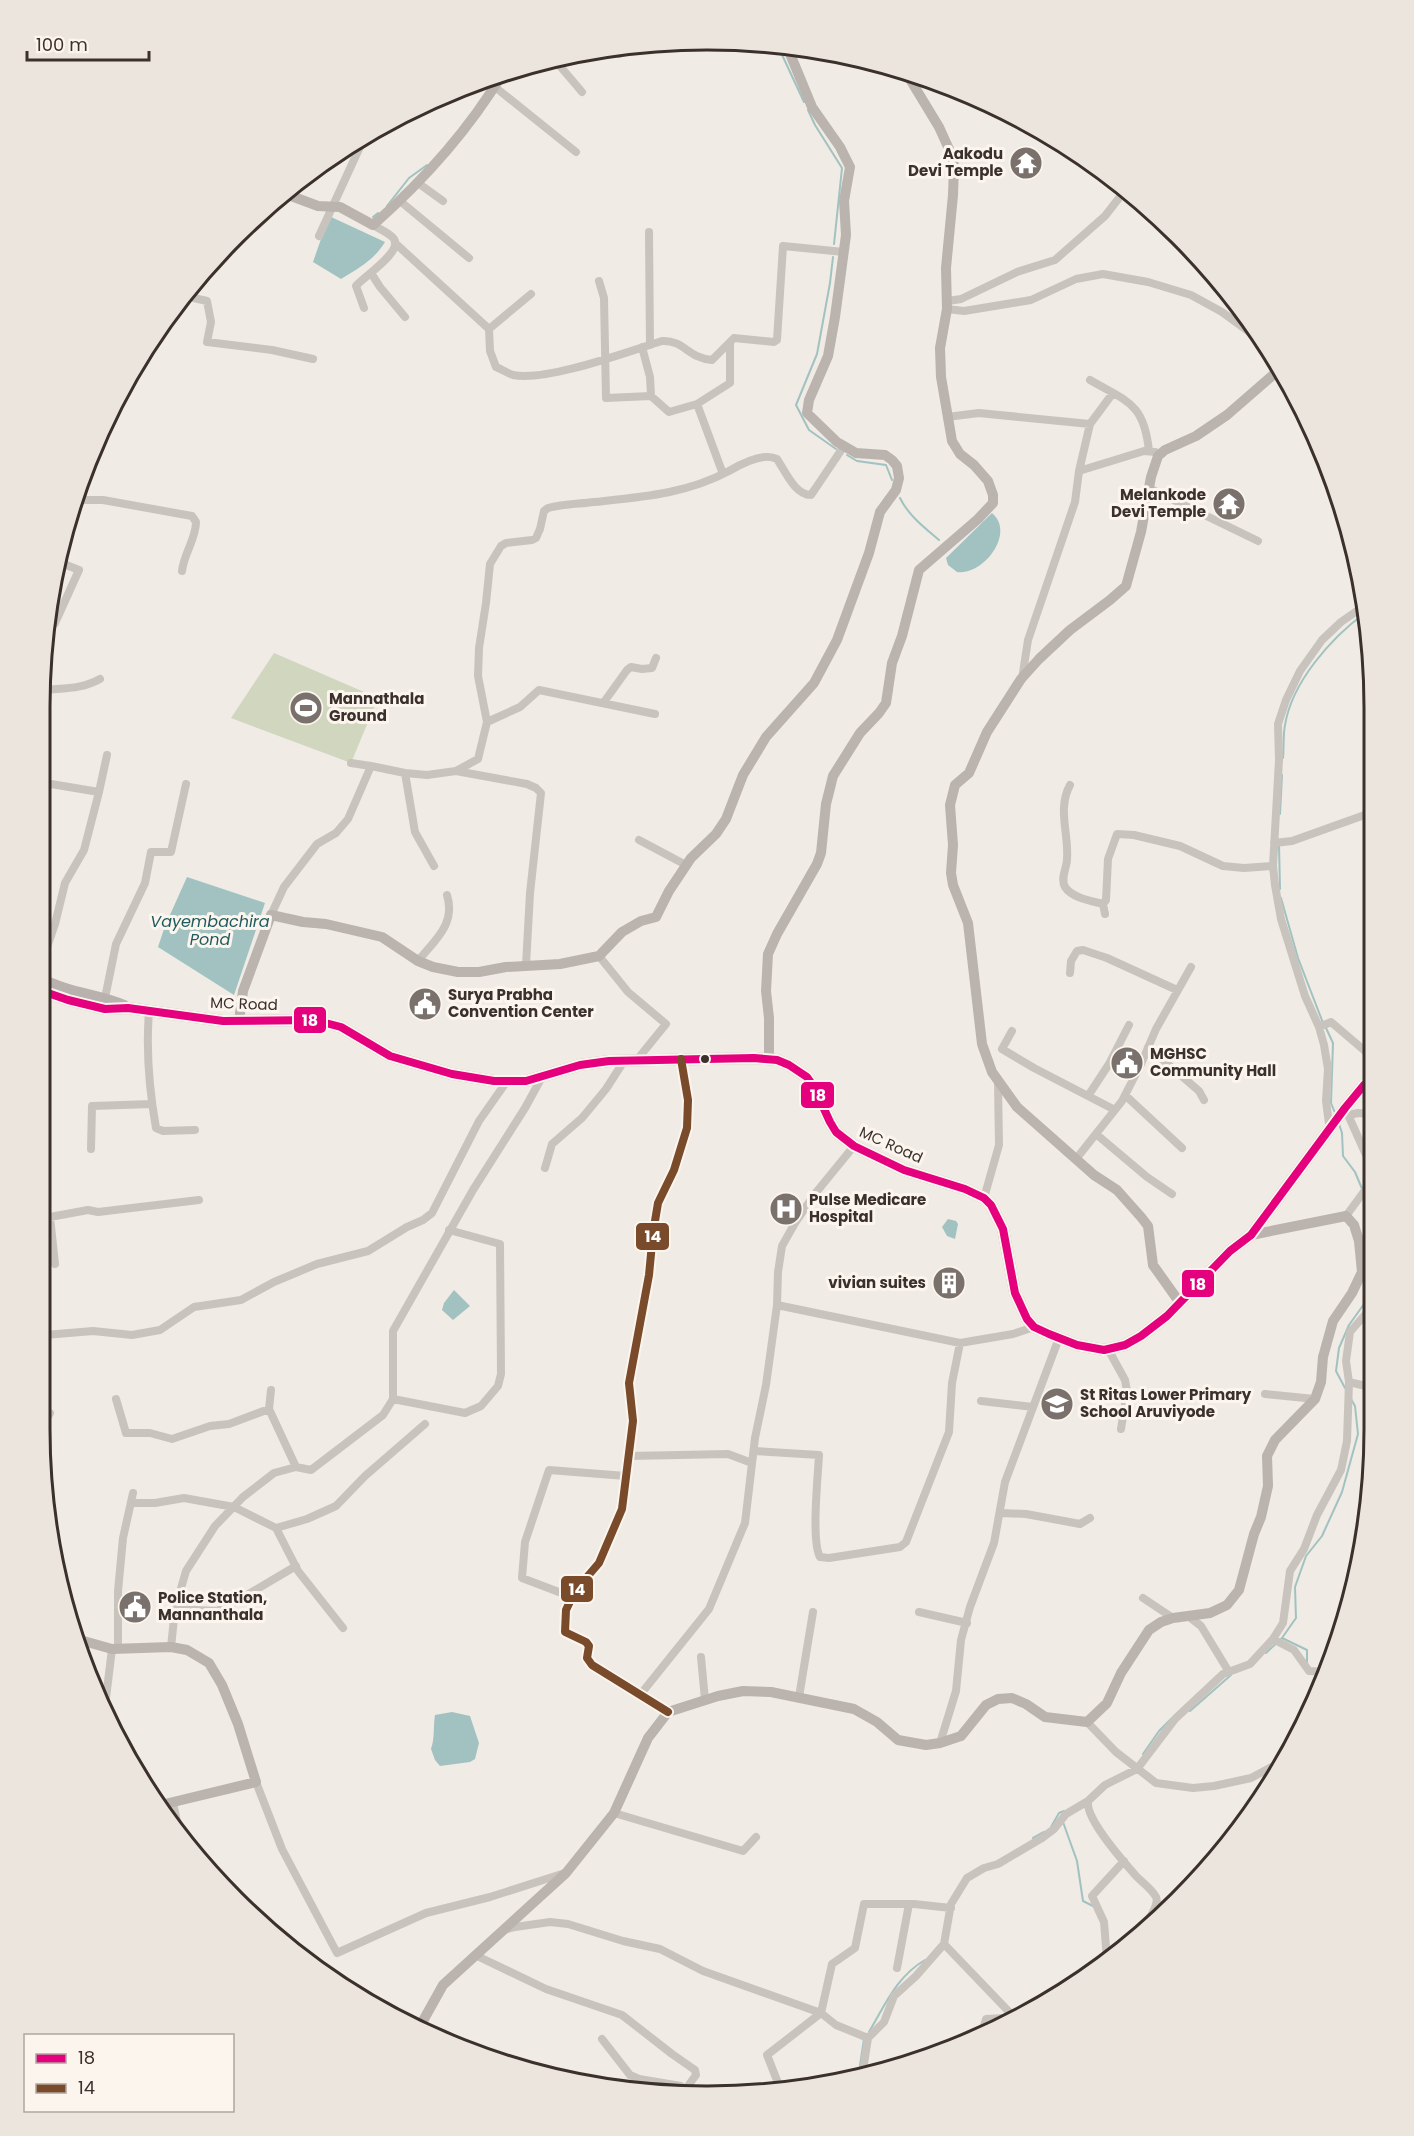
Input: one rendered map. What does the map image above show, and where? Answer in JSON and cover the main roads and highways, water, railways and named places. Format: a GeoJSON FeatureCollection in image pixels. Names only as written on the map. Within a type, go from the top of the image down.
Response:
{"type":"FeatureCollection","features":[{"type":"Feature","properties":{"kind":"main road","name":"MC Road"},"geometry":{"type":"LineString","coordinates":[[50,983],[75,992],[105,998],[128,1008]]}},
{"type":"Feature","properties":{"kind":"main road","name":"MC Road"},"geometry":{"type":"LineString","coordinates":[[50,994],[105,1009],[128,1008],[223,1021],[314,1020],[341,1027],[390,1056],[475,1079],[526,1081],[580,1065],[630,1061],[777,1060],[807,1077],[836,1132],[854,1146],[904,1170],[965,1189],[984,1198],[992,1205],[1003,1229],[1016,1293],[1022,1309],[1034,1327],[1090,1349],[1108,1350],[1125,1345],[1167,1316],[1230,1251],[1251,1235],[1329,1128],[1347,1112],[1364,1085]]}},
{"type":"Feature","properties":{"kind":"water"},"geometry":{"type":"Polygon","coordinates":[[[329,216],[385,242],[371,259],[341,279],[313,262],[329,216]]]}},
{"type":"Feature","properties":{"kind":"water"},"geometry":{"type":"Polygon","coordinates":[[[992,513],[998,521],[1000,531],[993,552],[977,567],[957,572],[948,565],[946,558],[992,513]]]}},
{"type":"Feature","properties":{"kind":"water","name":"Vayembachira Pond"},"geometry":{"type":"Polygon","coordinates":[[[187,877],[265,903],[234,995],[158,947],[187,877]]]}},
{"type":"Feature","properties":{"kind":"water"},"geometry":{"type":"Polygon","coordinates":[[[948,1219],[958,1224],[955,1239],[947,1236],[942,1227],[948,1219]]]}},
{"type":"Feature","properties":{"kind":"water"},"geometry":{"type":"Polygon","coordinates":[[[454,1290],[470,1306],[453,1320],[442,1310],[444,1303],[454,1290]]]}},
{"type":"Feature","properties":{"kind":"water"},"geometry":{"type":"Polygon","coordinates":[[[452,1712],[470,1716],[479,1743],[475,1759],[470,1762],[440,1766],[431,1749],[435,1715],[452,1712]]]}},
{"type":"Feature","properties":{"kind":"waterway"},"geometry":{"type":"LineString","coordinates":[[782,54],[804,102]]}},
{"type":"Feature","properties":{"kind":"waterway"},"geometry":{"type":"LineString","coordinates":[[808,110],[842,168],[834,244]]}},
{"type":"Feature","properties":{"kind":"waterway"},"geometry":{"type":"LineString","coordinates":[[387,206],[409,178],[427,165]]}},
{"type":"Feature","properties":{"kind":"waterway"},"geometry":{"type":"LineString","coordinates":[[373,217],[378,213]]}},
{"type":"Feature","properties":{"kind":"waterway"},"geometry":{"type":"LineString","coordinates":[[833,257],[817,354],[796,405],[809,430],[836,449]]}},
{"type":"Feature","properties":{"kind":"waterway"},"geometry":{"type":"LineString","coordinates":[[847,455],[857,461],[886,465],[892,480]]}},
{"type":"Feature","properties":{"kind":"waterway"},"geometry":{"type":"LineString","coordinates":[[900,498],[912,516],[939,540]]}},
{"type":"Feature","properties":{"kind":"waterway"},"geometry":{"type":"LineString","coordinates":[[1283,758],[1284,729],[1289,709],[1304,677],[1339,635],[1358,618]]}},
{"type":"Feature","properties":{"kind":"waterway"},"geometry":{"type":"LineString","coordinates":[[1280,814],[1282,775]]}},
{"type":"Feature","properties":{"kind":"waterway"},"geometry":{"type":"LineString","coordinates":[[1279,844],[1280,889]]}},
{"type":"Feature","properties":{"kind":"waterway"},"geometry":{"type":"LineString","coordinates":[[1281,898],[1298,958],[1323,1023]]}},
{"type":"Feature","properties":{"kind":"waterway"},"geometry":{"type":"LineString","coordinates":[[1326,1028],[1333,1043],[1331,1103],[1335,1113]]}},
{"type":"Feature","properties":{"kind":"waterway"},"geometry":{"type":"LineString","coordinates":[[1339,1124],[1342,1133],[1343,1156],[1355,1172],[1363,1191]]}},
{"type":"Feature","properties":{"kind":"waterway"},"geometry":{"type":"LineString","coordinates":[[1345,1388],[1336,1371],[1339,1348],[1349,1325],[1364,1304]]}},
{"type":"Feature","properties":{"kind":"waterway"},"geometry":{"type":"LineString","coordinates":[[1307,1664],[1307,1650],[1282,1638],[1296,1618],[1295,1587],[1306,1556],[1322,1536],[1342,1492],[1358,1434],[1355,1406],[1351,1399]]}},
{"type":"Feature","properties":{"kind":"waterway"},"geometry":{"type":"LineString","coordinates":[[1266,1653],[1282,1638]]}},
{"type":"Feature","properties":{"kind":"waterway"},"geometry":{"type":"LineString","coordinates":[[1190,1711],[1231,1675]]}},
{"type":"Feature","properties":{"kind":"waterway"},"geometry":{"type":"LineString","coordinates":[[1143,1754],[1159,1731],[1171,1719]]}},
{"type":"Feature","properties":{"kind":"waterway"},"geometry":{"type":"LineString","coordinates":[[1051,1827],[1059,1813],[1064,1811]]}},
{"type":"Feature","properties":{"kind":"waterway"},"geometry":{"type":"LineString","coordinates":[[1063,1822],[1077,1861],[1083,1901],[1093,1906]]}},
{"type":"Feature","properties":{"kind":"waterway"},"geometry":{"type":"LineString","coordinates":[[1033,1838],[1044,1832]]}},
{"type":"Feature","properties":{"kind":"waterway"},"geometry":{"type":"LineString","coordinates":[[869,2032],[899,1983],[925,1960]]}},
{"type":"Feature","properties":{"kind":"waterway"},"geometry":{"type":"LineString","coordinates":[[860,2068],[864,2039]]}},
{"type":"Feature","properties":{"kind":"place","name":"Aakodu Devi Temple"},"geometry":{"type":"Point","coordinates":[1026,163]}},
{"type":"Feature","properties":{"kind":"place","name":"Melankode Devi Temple"},"geometry":{"type":"Point","coordinates":[1229,504]}},
{"type":"Feature","properties":{"kind":"place","name":"Mannathala Ground"},"geometry":{"type":"Point","coordinates":[306,708]}},
{"type":"Feature","properties":{"kind":"place","name":"Surya Prabha Convention Center"},"geometry":{"type":"Point","coordinates":[425,1004]}},
{"type":"Feature","properties":{"kind":"place","name":"MGHSC Community Hall"},"geometry":{"type":"Point","coordinates":[1127,1063]}},
{"type":"Feature","properties":{"kind":"place","name":"Pulse Medicare Hospital"},"geometry":{"type":"Point","coordinates":[786,1209]}},
{"type":"Feature","properties":{"kind":"place","name":"vivian suites"},"geometry":{"type":"Point","coordinates":[949,1283]}},
{"type":"Feature","properties":{"kind":"place","name":"St Ritas Lower Primary School Aruviyode"},"geometry":{"type":"Point","coordinates":[1057,1404]}},
{"type":"Feature","properties":{"kind":"place","name":"Police Station, Mannanthala"},"geometry":{"type":"Point","coordinates":[135,1607]}}]}
